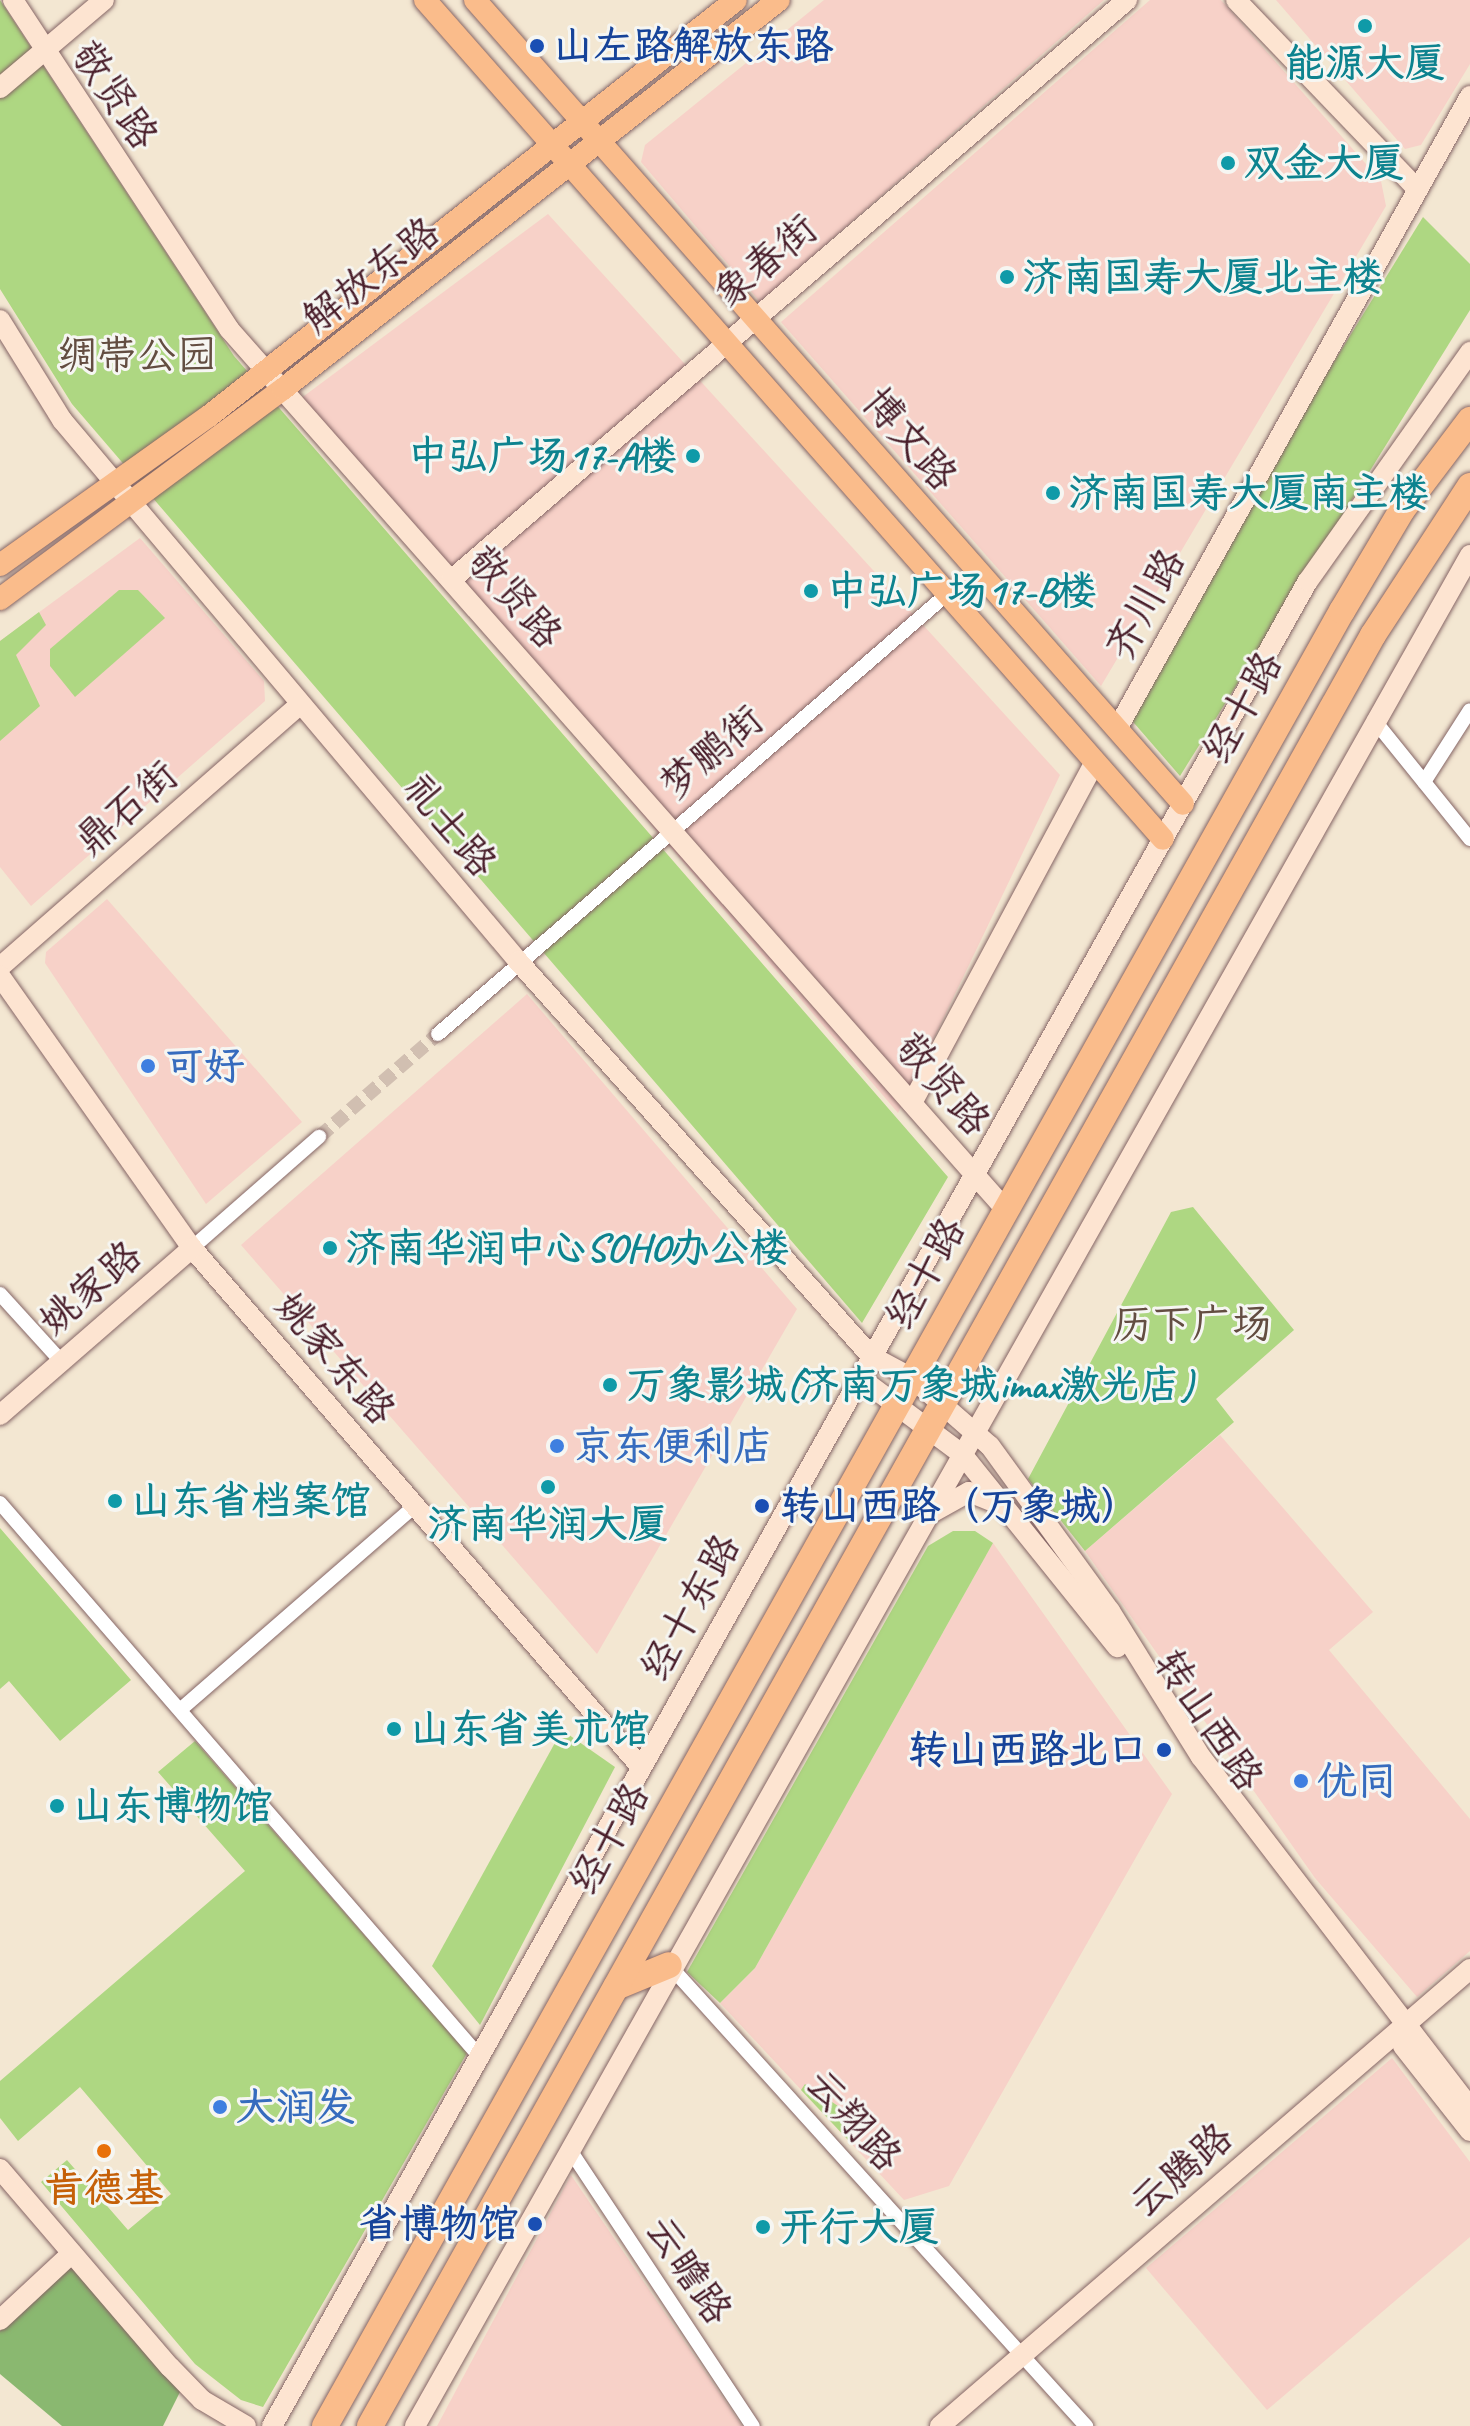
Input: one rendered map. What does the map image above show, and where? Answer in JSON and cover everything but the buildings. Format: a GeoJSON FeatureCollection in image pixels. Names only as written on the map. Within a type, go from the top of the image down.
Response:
{"type":"FeatureCollection","features":[{"type":"Feature","properties":{"kind":"highway","name":"经十路"},"geometry":{"type":"LineString","coordinates":[[325,2426],[1342,611],[1402,510],[1470,420]]}},
{"type":"Feature","properties":{"kind":"highway","name":"经十路"},"geometry":{"type":"LineString","coordinates":[[370,2426],[1373,635],[1470,486]]}},
{"type":"Feature","properties":{"kind":"highway"},"geometry":{"type":"LineString","coordinates":[[616,1987],[669,1965]]}},
{"type":"Feature","properties":{"kind":"main road","name":"敬贤路"},"geometry":{"type":"LineString","coordinates":[[13,0],[43,52],[229,329],[1006,1210]]}},
{"type":"Feature","properties":{"kind":"main road"},"geometry":{"type":"LineString","coordinates":[[0,88],[104,0]]}},
{"type":"Feature","properties":{"kind":"main road","name":"博文路"},"geometry":{"type":"LineString","coordinates":[[425,0],[723,344],[1163,839]]}},
{"type":"Feature","properties":{"kind":"main road","name":"博文路"},"geometry":{"type":"LineString","coordinates":[[475,0],[585,119],[599,139],[1183,804]]}},
{"type":"Feature","properties":{"kind":"main road","name":"解放东路"},"geometry":{"type":"LineString","coordinates":[[1,563],[116,484],[266,371],[736,0]]}},
{"type":"Feature","properties":{"kind":"main road","name":"解放东路"},"geometry":{"type":"LineString","coordinates":[[0,599],[283,389],[779,0]]}},
{"type":"Feature","properties":{"kind":"main road","name":"象春街"},"geometry":{"type":"LineString","coordinates":[[451,580],[1127,0]]}},
{"type":"Feature","properties":{"kind":"main road"},"geometry":{"type":"LineString","coordinates":[[1236,0],[1417,189]]}},
{"type":"Feature","properties":{"kind":"main road","name":"齐川路"},"geometry":{"type":"LineString","coordinates":[[1117,729],[1470,96]]}},
{"type":"Feature","properties":{"kind":"main road","name":"礼士路"},"geometry":{"type":"LineString","coordinates":[[0,320],[62,420],[130,502],[518,961],[871,1356]]}},
{"type":"Feature","properties":{"kind":"main road","name":"经十路"},"geometry":{"type":"LineString","coordinates":[[871,1356],[1308,581],[1470,352]]}},
{"type":"Feature","properties":{"kind":"main road"},"geometry":{"type":"LineString","coordinates":[[415,2426],[570,2150],[669,1965],[927,1517],[1374,720],[1470,555]]}},
{"type":"Feature","properties":{"kind":"main road","name":"鼎石街"},"geometry":{"type":"LineString","coordinates":[[0,967],[300,704]]}},
{"type":"Feature","properties":{"kind":"main road"},"geometry":{"type":"LineString","coordinates":[[912,1103],[1095,762]]}},
{"type":"Feature","properties":{"kind":"main road","name":"姚家东路"},"geometry":{"type":"LineString","coordinates":[[0,976],[192,1248],[641,1767]]}},
{"type":"Feature","properties":{"kind":"main road","name":"姚家路"},"geometry":{"type":"LineString","coordinates":[[0,1415],[192,1248]]}},
{"type":"Feature","properties":{"kind":"main road","name":"转山西路"},"geometry":{"type":"LineString","coordinates":[[871,1356],[912,1378],[975,1430],[1075,1560],[1201,1757],[1470,2131]]}},
{"type":"Feature","properties":{"kind":"main road","name":"经十东路"},"geometry":{"type":"LineString","coordinates":[[641,1767],[871,1356]]}},
{"type":"Feature","properties":{"kind":"main road","name":"转山西路"},"geometry":{"type":"LineString","coordinates":[[860,1378],[962,1454],[1015,1513],[1399,2030],[1470,2108]]}},
{"type":"Feature","properties":{"kind":"main road"},"geometry":{"type":"LineString","coordinates":[[927,1517],[969,1492],[1015,1513]]}},
{"type":"Feature","properties":{"kind":"main road","name":"经十路"},"geometry":{"type":"LineString","coordinates":[[272,2426],[641,1767]]}},
{"type":"Feature","properties":{"kind":"main road","name":"云腾路"},"geometry":{"type":"LineString","coordinates":[[940,2426],[1470,1969]]}},
{"type":"Feature","properties":{"kind":"main road"},"geometry":{"type":"LineString","coordinates":[[0,2169],[202,2400],[246,2426]]}},
{"type":"Feature","properties":{"kind":"main road"},"geometry":{"type":"LineString","coordinates":[[0,2320],[72,2253]]}},
{"type":"Feature","properties":{"kind":"street","name":"梦鹏街"},"geometry":{"type":"LineString","coordinates":[[438,1034],[670,829],[946,595]]}},
{"type":"Feature","properties":{"kind":"street"},"geometry":{"type":"LineString","coordinates":[[1424,782],[1470,710]]}},
{"type":"Feature","properties":{"kind":"street"},"geometry":{"type":"LineString","coordinates":[[1374,720],[1470,839]]}},
{"type":"Feature","properties":{"kind":"street"},"geometry":{"type":"LineString","coordinates":[[192,1248],[319,1137]]}},
{"type":"Feature","properties":{"kind":"street"},"geometry":{"type":"LineString","coordinates":[[0,1294],[61,1361]]}},
{"type":"Feature","properties":{"kind":"street"},"geometry":{"type":"LineString","coordinates":[[0,1503],[479,2056]]}},
{"type":"Feature","properties":{"kind":"street"},"geometry":{"type":"LineString","coordinates":[[180,1710],[415,1506]]}},
{"type":"Feature","properties":{"kind":"street","name":"云翔路"},"geometry":{"type":"LineString","coordinates":[[669,1965],[1024,2353],[1086,2426]]}},
{"type":"Feature","properties":{"kind":"street","name":"云瞻路"},"geometry":{"type":"LineString","coordinates":[[570,2150],[753,2426]]}},
{"type":"Feature","properties":{"kind":"shaded area"},"geometry":{"type":"Polygon","coordinates":[[[824,0],[1104,0],[760,302],[641,162],[645,145],[824,0]]]}},
{"type":"Feature","properties":{"kind":"shaded area"},"geometry":{"type":"Polygon","coordinates":[[[1150,0],[1221,0],[1381,181],[1386,206],[1101,686],[781,322],[1150,0]]]}},
{"type":"Feature","properties":{"kind":"shaded area"},"geometry":{"type":"Polygon","coordinates":[[[1276,0],[1470,0],[1470,64],[1421,145],[1405,149],[1276,0]]]}},
{"type":"Feature","properties":{"kind":"shaded area"},"geometry":{"type":"Polygon","coordinates":[[[548,214],[1060,775],[898,1113],[292,405],[548,214]]]}},
{"type":"Feature","properties":{"kind":"shaded area"},"geometry":{"type":"Polygon","coordinates":[[[140,538],[264,681],[265,701],[31,906],[0,867],[0,641],[140,538]]]}},
{"type":"Feature","properties":{"kind":"shaded area"},"geometry":{"type":"Polygon","coordinates":[[[107,899],[302,1122],[206,1204],[45,963],[46,952],[107,899]]]}},
{"type":"Feature","properties":{"kind":"shaded area"},"geometry":{"type":"Polygon","coordinates":[[[527,994],[797,1309],[597,1654],[241,1245],[527,994]]]}},
{"type":"Feature","properties":{"kind":"shaded area"},"geometry":{"type":"Polygon","coordinates":[[[1220,1435],[1373,1612],[1329,1650],[1470,1819],[1470,1951],[1417,1997],[1315,1878],[1085,1551],[1220,1435]]]}},
{"type":"Feature","properties":{"kind":"shaded area"},"geometry":{"type":"Polygon","coordinates":[[[993,1543],[1172,1794],[949,2186],[904,2200],[720,2003],[755,1968],[993,1543]]]}},
{"type":"Feature","properties":{"kind":"shaded area"},"geometry":{"type":"Polygon","coordinates":[[[1392,2058],[1470,2162],[1470,2237],[1267,2410],[1146,2268],[1392,2058]]]}},
{"type":"Feature","properties":{"kind":"shaded area"},"geometry":{"type":"Polygon","coordinates":[[[571,2175],[742,2426],[437,2426],[571,2175]]]}},
{"type":"Feature","properties":{"kind":"green space","name":"绸带公园"},"geometry":{"type":"Polygon","coordinates":[[[0,0],[234,356],[948,1177],[862,1323],[72,404],[0,289],[0,0]]]}},
{"type":"Feature","properties":{"kind":"green space"},"geometry":{"type":"Polygon","coordinates":[[[1423,217],[1470,264],[1470,310],[1180,776],[1121,708],[1423,217]]]}},
{"type":"Feature","properties":{"kind":"green space"},"geometry":{"type":"Polygon","coordinates":[[[119,590],[138,590],[165,618],[75,697],[50,666],[50,649],[119,590]]]}},
{"type":"Feature","properties":{"kind":"green space"},"geometry":{"type":"Polygon","coordinates":[[[39,612],[46,625],[16,655],[40,706],[0,741],[0,641],[39,612]]]}},
{"type":"Feature","properties":{"kind":"green space","name":"历下广场"},"geometry":{"type":"Polygon","coordinates":[[[1193,1207],[1294,1330],[1216,1399],[1234,1422],[1085,1551],[1028,1479],[1171,1212],[1193,1207]]]}},
{"type":"Feature","properties":{"kind":"green space"},"geometry":{"type":"Polygon","coordinates":[[[0,1528],[131,1680],[60,1741],[9,1681],[0,1689],[0,1528]]]}},
{"type":"Feature","properties":{"kind":"green space"},"geometry":{"type":"Polygon","coordinates":[[[953,1531],[975,1531],[993,1543],[755,1968],[720,2003],[687,1972],[928,1546],[953,1531]]]}},
{"type":"Feature","properties":{"kind":"green space"},"geometry":{"type":"Polygon","coordinates":[[[562,1730],[615,1767],[480,2025],[432,1966],[562,1730]]]}},
{"type":"Feature","properties":{"kind":"green space","name":"大润发"},"geometry":{"type":"Polygon","coordinates":[[[195,1741],[467,2053],[263,2407],[241,2400],[195,2364],[41,2182],[67,2160],[128,2230],[171,2194],[80,2087],[18,2141],[0,2118],[0,2081],[245,1871],[158,1772],[195,1741]]]}},
{"type":"Feature","properties":{"kind":"green space"},"geometry":{"type":"Polygon","coordinates":[[[805,2084],[859,2120],[849,2141],[801,2090],[805,2084]]]}},
{"type":"Feature","properties":{"kind":"green space"},"geometry":{"type":"Polygon","coordinates":[[[72,2265],[182,2388],[163,2426],[62,2426],[0,2374],[0,2331],[72,2265]]]}},
{"type":"Feature","properties":{"kind":"tunnel"},"geometry":{"type":"LineString","coordinates":[[319,1137],[438,1034]]}},
{"type":"Feature","properties":{"kind":"place","name":"能源大厦"},"geometry":{"type":"Point","coordinates":[1365,26]}},
{"type":"Feature","properties":{"kind":"place","name":"山左路解放东路"},"geometry":{"type":"Point","coordinates":[537,46]}},
{"type":"Feature","properties":{"kind":"place","name":"双金大厦"},"geometry":{"type":"Point","coordinates":[1228,163]}},
{"type":"Feature","properties":{"kind":"place","name":"济南国寿大厦北主楼"},"geometry":{"type":"Point","coordinates":[1007,277]}},
{"type":"Feature","properties":{"kind":"place","name":"中弘广场17-A楼"},"geometry":{"type":"Point","coordinates":[693,456]}},
{"type":"Feature","properties":{"kind":"place","name":"济南国寿大厦南主楼"},"geometry":{"type":"Point","coordinates":[1053,493]}},
{"type":"Feature","properties":{"kind":"place","name":"中弘广场17-B楼"},"geometry":{"type":"Point","coordinates":[811,591]}},
{"type":"Feature","properties":{"kind":"place","name":"可好"},"geometry":{"type":"Point","coordinates":[148,1066]}},
{"type":"Feature","properties":{"kind":"place","name":"济南华润中心SOHO办公楼"},"geometry":{"type":"Point","coordinates":[330,1248]}},
{"type":"Feature","properties":{"kind":"place","name":"万象影城(济南万象城imax激光店)"},"geometry":{"type":"Point","coordinates":[610,1385]}},
{"type":"Feature","properties":{"kind":"place","name":"京东便利店"},"geometry":{"type":"Point","coordinates":[557,1446]}},
{"type":"Feature","properties":{"kind":"place","name":"济南华润大厦"},"geometry":{"type":"Point","coordinates":[548,1487]}},
{"type":"Feature","properties":{"kind":"place","name":"山东省档案馆"},"geometry":{"type":"Point","coordinates":[115,1501]}},
{"type":"Feature","properties":{"kind":"place","name":"转山西路（万象城）"},"geometry":{"type":"Point","coordinates":[762,1506]}},
{"type":"Feature","properties":{"kind":"place","name":"山东省美术馆"},"geometry":{"type":"Point","coordinates":[394,1729]}},
{"type":"Feature","properties":{"kind":"place","name":"转山西路北口"},"geometry":{"type":"Point","coordinates":[1164,1750]}},
{"type":"Feature","properties":{"kind":"place","name":"优同"},"geometry":{"type":"Point","coordinates":[1301,1781]}},
{"type":"Feature","properties":{"kind":"place","name":"山东博物馆"},"geometry":{"type":"Point","coordinates":[57,1806]}},
{"type":"Feature","properties":{"kind":"place","name":"大润发"},"geometry":{"type":"Point","coordinates":[220,2107]}},
{"type":"Feature","properties":{"kind":"place","name":"肯德基"},"geometry":{"type":"Point","coordinates":[104,2151]}},
{"type":"Feature","properties":{"kind":"place","name":"省博物馆"},"geometry":{"type":"Point","coordinates":[535,2224]}},
{"type":"Feature","properties":{"kind":"place","name":"开行大厦"},"geometry":{"type":"Point","coordinates":[763,2227]}}]}
